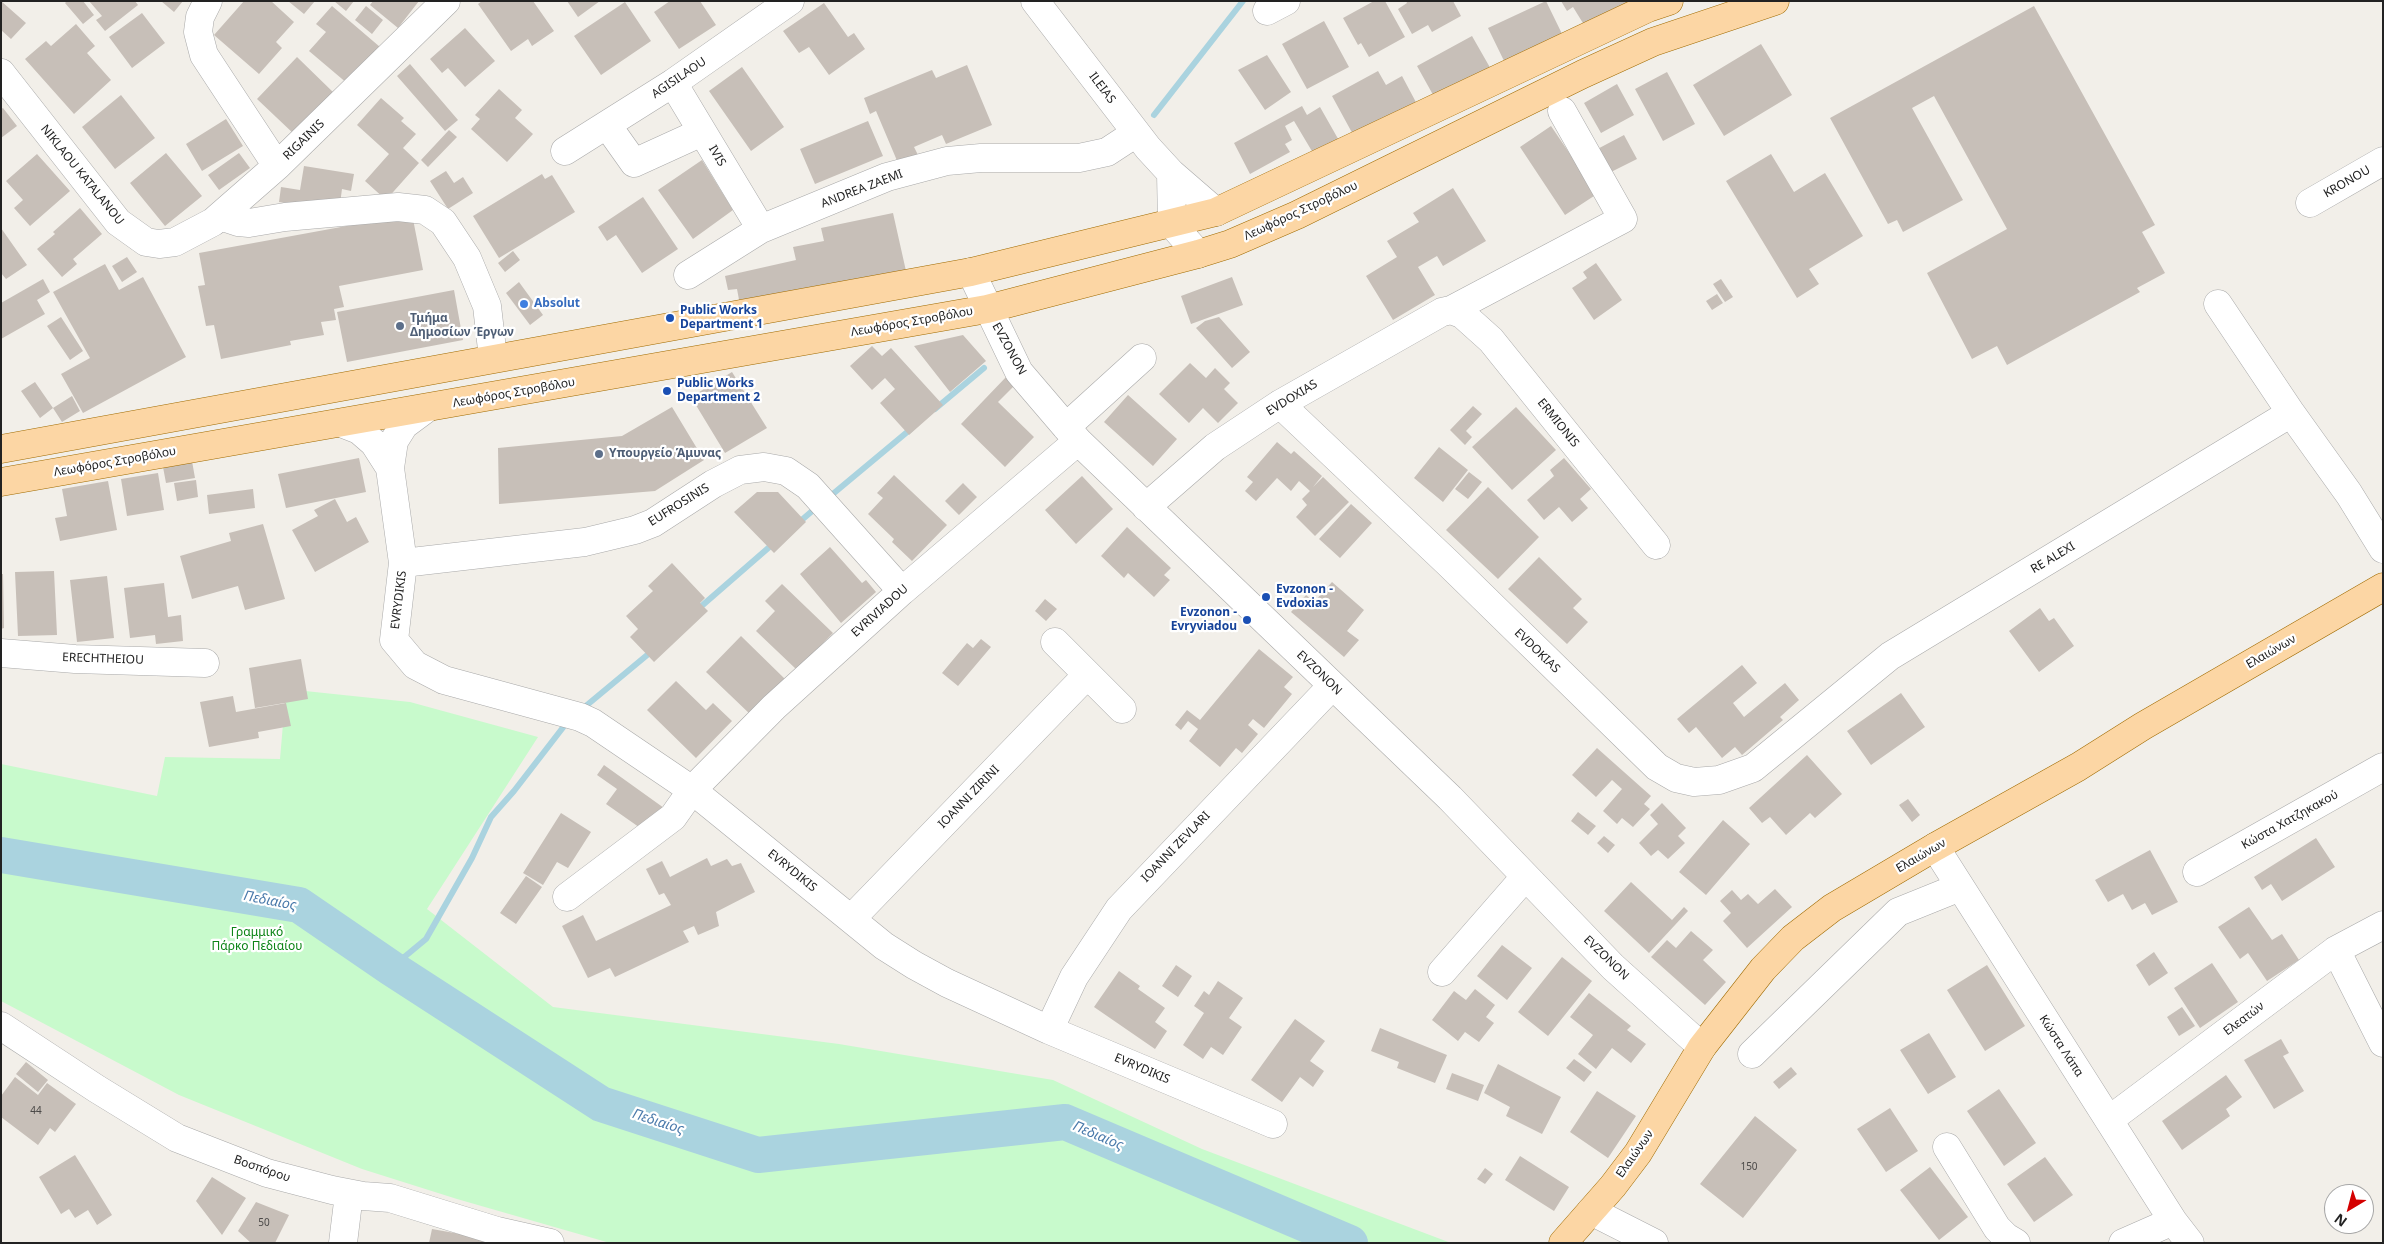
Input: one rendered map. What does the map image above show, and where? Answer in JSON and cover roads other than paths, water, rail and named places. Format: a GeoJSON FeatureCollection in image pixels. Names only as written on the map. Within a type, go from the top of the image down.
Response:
{"type":"FeatureCollection","features":[{"type":"Feature","properties":{"kind":"main road"},"geometry":{"type":"LineString","coordinates":[[1,449],[971,272],[1172,224],[1216,212],[1648,8],[1668,1]]}},
{"type":"Feature","properties":{"kind":"main road","name":"Λεωφόρος Στροβόλου"},"geometry":{"type":"LineString","coordinates":[[1,482],[987,309],[1198,254],[1230,244],[1297,215],[1583,74],[1654,42],[1775,1]]}},
{"type":"Feature","properties":{"kind":"main road","name":"Ελαιώνων"},"geometry":{"type":"LineString","coordinates":[[1563,1243],[1638,1153],[1702,1047],[1763,969],[1793,938],[1832,908],[1935,847],[2078,767],[2143,726],[2383,587]]}},
{"type":"Feature","properties":{"kind":"street","name":"RIGAINIS"},"geometry":{"type":"LineString","coordinates":[[208,1],[200,17],[198,32],[204,55],[277,166],[446,1]]}},
{"type":"Feature","properties":{"kind":"street","name":"AGISILAOU"},"geometry":{"type":"LineString","coordinates":[[565,151],[673,83],[790,1]]}},
{"type":"Feature","properties":{"kind":"street","name":"ILEIAS"},"geometry":{"type":"LineString","coordinates":[[1035,1],[1136,133],[1171,173],[1216,212]]}},
{"type":"Feature","properties":{"kind":"street","name":"NIKLAOU KATALANOU"},"geometry":{"type":"LineString","coordinates":[[1,73],[118,222],[146,242],[158,244],[174,242],[194,234],[220,216],[277,166]]}},
{"type":"Feature","properties":{"kind":"street","name":"IVIS"},"geometry":{"type":"LineString","coordinates":[[673,83],[761,229]]}},
{"type":"Feature","properties":{"kind":"street","name":"EVDOXIAS"},"geometry":{"type":"LineString","coordinates":[[1146,507],[1215,447],[1280,404],[1442,312],[1451,310],[1623,219],[1562,111]]}},
{"type":"Feature","properties":{"kind":"street"},"geometry":{"type":"LineString","coordinates":[[607,124],[634,163],[702,132]]}},
{"type":"Feature","properties":{"kind":"street","name":"ANDREA ZAEMI"},"geometry":{"type":"LineString","coordinates":[[688,275],[761,229],[895,174],[956,160],[981,158],[1080,158],[1107,152],[1136,133]]}},
{"type":"Feature","properties":{"kind":"street","name":"KRONOU"},"geometry":{"type":"LineString","coordinates":[[2310,203],[2383,161]]}},
{"type":"Feature","properties":{"kind":"street"},"geometry":{"type":"LineString","coordinates":[[1171,173],[1172,224],[1198,254]]}},
{"type":"Feature","properties":{"kind":"street"},"geometry":{"type":"LineString","coordinates":[[220,216],[238,222],[249,223],[285,217],[398,207],[425,210],[443,222],[467,258],[487,306],[493,358]]}},
{"type":"Feature","properties":{"kind":"street","name":"EVZONON"},"geometry":{"type":"LineString","coordinates":[[971,272],[987,309],[1019,372],[1072,434],[1450,798],[1613,967],[1702,1047]]}},
{"type":"Feature","properties":{"kind":"street"},"geometry":{"type":"LineString","coordinates":[[2218,304],[2291,414],[2349,494],[2383,549]]}},
{"type":"Feature","properties":{"kind":"street","name":"ERMIONIS"},"geometry":{"type":"LineString","coordinates":[[1451,310],[1462,314],[1491,340],[1656,545]]}},
{"type":"Feature","properties":{"kind":"street","name":"EVRIVIADOU"},"geometry":{"type":"LineString","coordinates":[[567,897],[673,817],[692,790],[774,707],[1072,434],[1142,358]]}},
{"type":"Feature","properties":{"kind":"street","name":"EVDOKIAS"},"geometry":{"type":"LineString","coordinates":[[1280,404],[1448,563],[1657,767],[1676,778],[1694,782],[1719,780],[1753,768],[1822,712]]}},
{"type":"Feature","properties":{"kind":"street"},"geometry":{"type":"LineString","coordinates":[[390,468],[394,441],[404,425],[427,408]]}},
{"type":"Feature","properties":{"kind":"street","name":"RE ALEXI"},"geometry":{"type":"LineString","coordinates":[[1822,712],[1890,656],[2291,414]]}},
{"type":"Feature","properties":{"kind":"street"},"geometry":{"type":"LineString","coordinates":[[341,423],[359,430],[374,443],[390,468]]}},
{"type":"Feature","properties":{"kind":"street","name":"EUFROSINIS"},"geometry":{"type":"LineString","coordinates":[[403,563],[586,542],[635,530],[653,523],[713,484],[740,470],[764,467],[786,471],[808,486],[902,591]]}},
{"type":"Feature","properties":{"kind":"street","name":"EVRYDIKIS"},"geometry":{"type":"LineString","coordinates":[[390,468],[403,563],[394,640],[415,665],[444,680],[570,715],[608,732],[692,790],[884,946],[914,965],[947,983],[1048,1030],[1273,1124]]}},
{"type":"Feature","properties":{"kind":"street"},"geometry":{"type":"LineString","coordinates":[[1055,642],[1122,709]]}},
{"type":"Feature","properties":{"kind":"street","name":"ERECHTHEIOU"},"geometry":{"type":"LineString","coordinates":[[1,654],[75,659],[205,663]]}},
{"type":"Feature","properties":{"kind":"street","name":"IOANNI ZIRINI"},"geometry":{"type":"LineString","coordinates":[[852,919],[1087,675]]}},
{"type":"Feature","properties":{"kind":"street","name":"IOANNI ZEVLARI"},"geometry":{"type":"LineString","coordinates":[[1048,1030],[1074,977],[1119,909],[1332,686]]}},
{"type":"Feature","properties":{"kind":"street","name":"Κώστα Χατζηκακού"},"geometry":{"type":"LineString","coordinates":[[2197,872],[2383,767]]}},
{"type":"Feature","properties":{"kind":"street","name":"Κώστα Λάπα"},"geometry":{"type":"LineString","coordinates":[[1935,847],[2174,1221],[2190,1243]]}},
{"type":"Feature","properties":{"kind":"street"},"geometry":{"type":"LineString","coordinates":[[1442,972],[1525,877]]}},
{"type":"Feature","properties":{"kind":"street"},"geometry":{"type":"LineString","coordinates":[[1752,1054],[1898,912],[1960,887]]}},
{"type":"Feature","properties":{"kind":"street","name":"Ελεατών"},"geometry":{"type":"LineString","coordinates":[[2109,1120],[2336,950],[2383,925]]}},
{"type":"Feature","properties":{"kind":"street"},"geometry":{"type":"LineString","coordinates":[[2336,950],[2383,1043]]}},
{"type":"Feature","properties":{"kind":"street","name":"Βοσπόρου"},"geometry":{"type":"LineString","coordinates":[[1,1026],[97,1089],[177,1138],[267,1173],[349,1194],[390,1198],[497,1231],[550,1243]]}},
{"type":"Feature","properties":{"kind":"street"},"geometry":{"type":"LineString","coordinates":[[1947,1147],[1997,1228],[2016,1243]]}},
{"type":"Feature","properties":{"kind":"street"},"geometry":{"type":"LineString","coordinates":[[344,1243],[349,1194]]}},
{"type":"Feature","properties":{"kind":"street"},"geometry":{"type":"LineString","coordinates":[[1591,1211],[1654,1243]]}},
{"type":"Feature","properties":{"kind":"street"},"geometry":{"type":"LineString","coordinates":[[2123,1243],[2174,1221]]}},
{"type":"Feature","properties":{"kind":"waterway"},"geometry":{"type":"LineString","coordinates":[[1154,115],[1243,1]]}},
{"type":"Feature","properties":{"kind":"waterway"},"geometry":{"type":"LineString","coordinates":[[935,409],[984,368]]}},
{"type":"Feature","properties":{"kind":"waterway"},"geometry":{"type":"LineString","coordinates":[[828,498],[912,428]]}},
{"type":"Feature","properties":{"kind":"waterway"},"geometry":{"type":"LineString","coordinates":[[797,524],[818,506]]}},
{"type":"Feature","properties":{"kind":"waterway"},"geometry":{"type":"LineString","coordinates":[[697,610],[774,543]]}},
{"type":"Feature","properties":{"kind":"waterway"},"geometry":{"type":"LineString","coordinates":[[581,710],[652,651]]}},
{"type":"Feature","properties":{"kind":"waterway"},"geometry":{"type":"LineString","coordinates":[[391,968],[426,939],[472,858],[491,817],[514,791],[568,721]]}},
{"type":"Feature","properties":{"kind":"waterway","name":"Πεδιαίος"},"geometry":{"type":"LineString","coordinates":[[1,855],[299,905],[391,968],[601,1104],[758,1155],[1065,1122],[1350,1243]]}},
{"type":"Feature","properties":{"kind":"place","name":"Absolut"},"geometry":{"type":"Point","coordinates":[524,304]}},
{"type":"Feature","properties":{"kind":"place","name":"Public Works Department 1"},"geometry":{"type":"Point","coordinates":[670,318]}},
{"type":"Feature","properties":{"kind":"place","name":"Τμήμα Δημοσίων Έργων"},"geometry":{"type":"Point","coordinates":[400,326]}},
{"type":"Feature","properties":{"kind":"place","name":"Public Works Department 2"},"geometry":{"type":"Point","coordinates":[667,391]}},
{"type":"Feature","properties":{"kind":"place","name":"Υπουργείο Άμυνας"},"geometry":{"type":"Point","coordinates":[599,454]}},
{"type":"Feature","properties":{"kind":"place","name":"Evzonon - Evdoxias"},"geometry":{"type":"Point","coordinates":[1266,597]}},
{"type":"Feature","properties":{"kind":"place","name":"Evzonon - Evryviadou"},"geometry":{"type":"Point","coordinates":[1247,620]}},
{"type":"Feature","properties":{"kind":"park label","name":"Γραμμικό Πάρκο Πεδιαίου"},"geometry":{"type":"Point","coordinates":[257,940]}}]}
